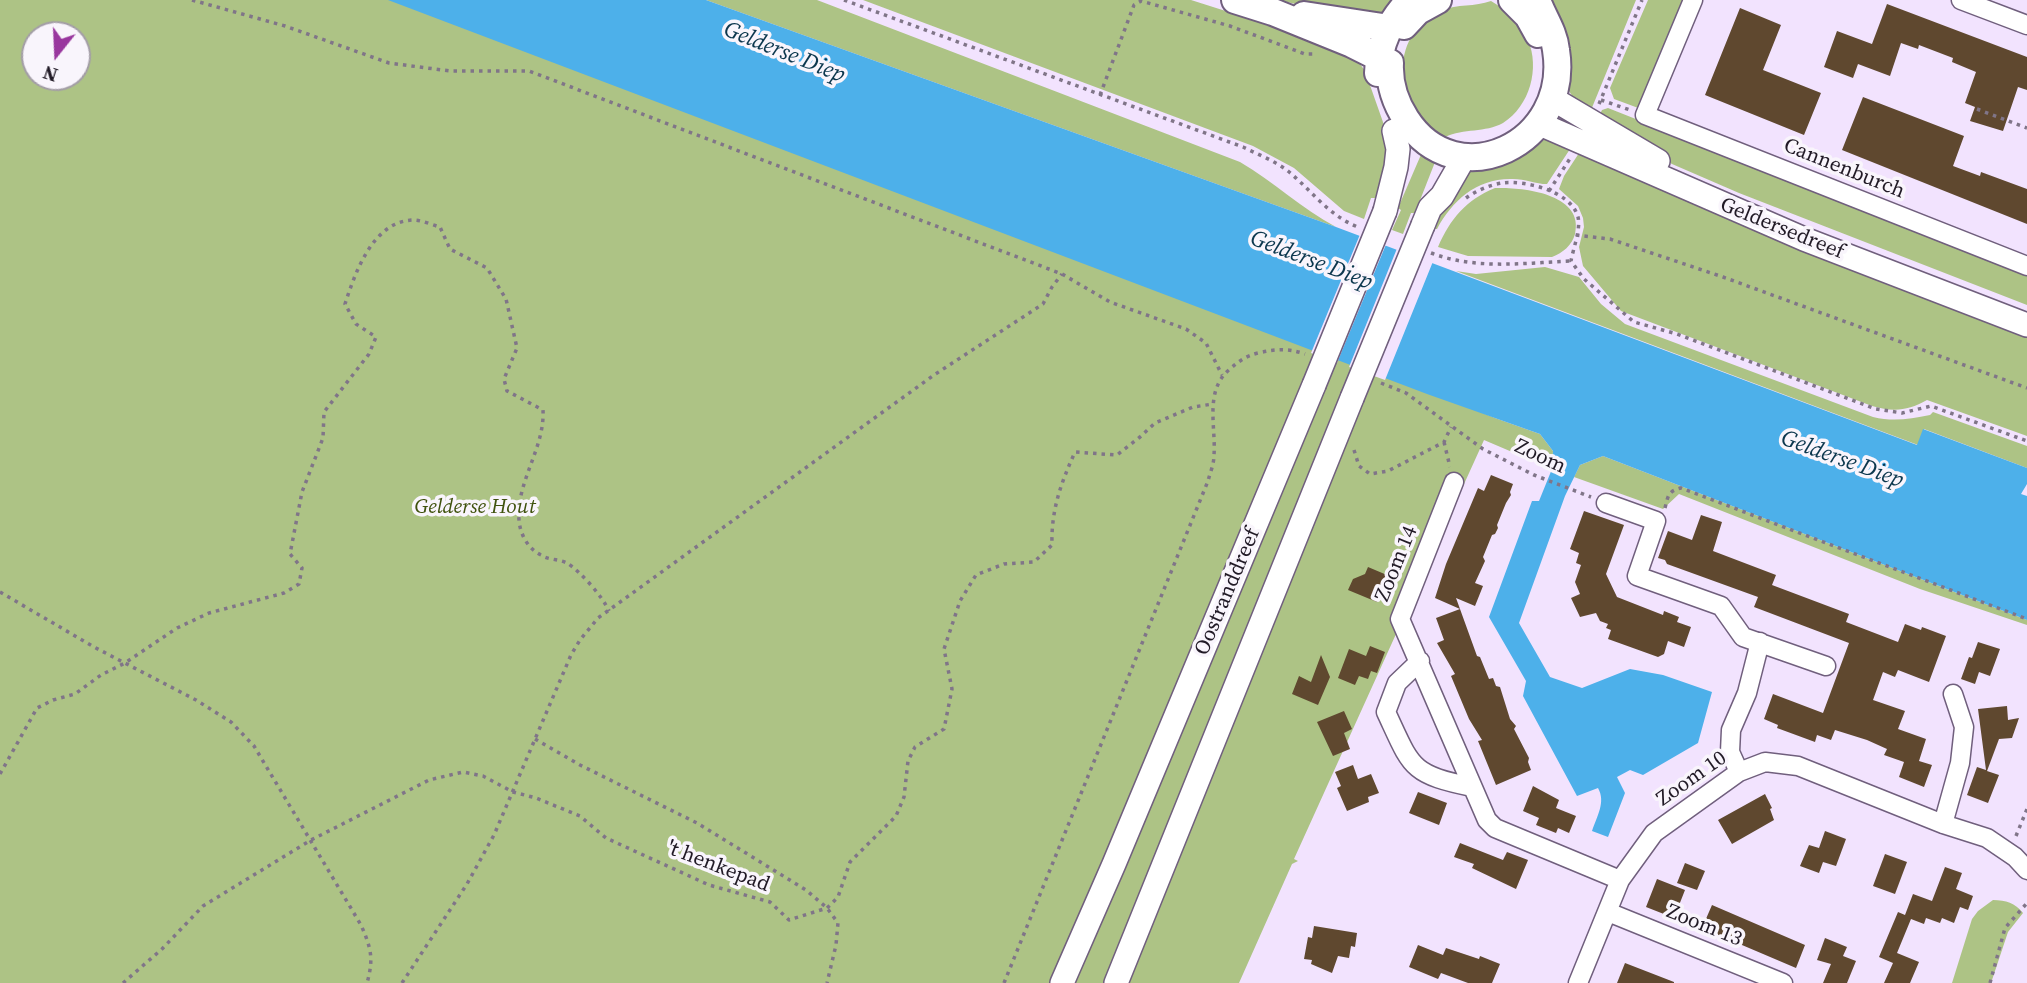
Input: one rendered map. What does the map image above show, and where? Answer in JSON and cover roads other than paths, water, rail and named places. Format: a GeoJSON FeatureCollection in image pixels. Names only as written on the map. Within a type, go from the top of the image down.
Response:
{"type":"FeatureCollection","features":[{"type":"Feature","properties":{"kind":"main road"},"geometry":{"type":"LineString","coordinates":[[1235,0],[1273,12],[1385,60]]}},
{"type":"Feature","properties":{"kind":"main road"},"geometry":{"type":"LineString","coordinates":[[1385,60],[1389,28],[1410,0]]}},
{"type":"Feature","properties":{"kind":"main road"},"geometry":{"type":"LineString","coordinates":[[1438,0],[1419,10],[1408,20],[1377,70],[1380,95],[1404,131],[1457,154],[1500,152],[1528,136],[1540,124],[1547,95],[1541,42],[1528,16],[1513,0]]}},
{"type":"Feature","properties":{"kind":"main road"},"geometry":{"type":"LineString","coordinates":[[1457,154],[1462,143],[1502,136],[1512,131],[1557,81],[1553,35],[1537,0]]}},
{"type":"Feature","properties":{"kind":"main road"},"geometry":{"type":"LineString","coordinates":[[1273,12],[1332,18],[1389,28]]}},
{"type":"Feature","properties":{"kind":"main road","name":"Geldersedreef"},"geometry":{"type":"LineString","coordinates":[[1547,95],[1668,167],[1809,228],[2027,312]]}},
{"type":"Feature","properties":{"kind":"main road","name":"Geldersedreef"},"geometry":{"type":"LineString","coordinates":[[1540,124],[1804,239],[2027,325]]}},
{"type":"Feature","properties":{"kind":"main road","name":"Oostranddreef"},"geometry":{"type":"LineString","coordinates":[[1062,983],[1114,864],[1387,205],[1404,131]]}},
{"type":"Feature","properties":{"kind":"main road","name":"Oostranddreef"},"geometry":{"type":"LineString","coordinates":[[1116,983],[1427,216],[1431,191],[1457,154]]}},
{"type":"Feature","properties":{"kind":"street","name":"Cannenburch"},"geometry":{"type":"LineString","coordinates":[[1692,0],[1645,115],[2027,266]]}},
{"type":"Feature","properties":{"kind":"street"},"geometry":{"type":"LineString","coordinates":[[1961,0],[1995,6],[2027,25]]}},
{"type":"Feature","properties":{"kind":"street","name":"Zoom 14"},"geometry":{"type":"LineString","coordinates":[[1454,482],[1400,619],[1487,820],[1495,828],[1620,880]]}},
{"type":"Feature","properties":{"kind":"street"},"geometry":{"type":"LineString","coordinates":[[1606,503],[1656,521],[1637,576],[1721,606],[1743,637],[1826,666]]}},
{"type":"Feature","properties":{"kind":"street"},"geometry":{"type":"LineString","coordinates":[[1739,772],[1730,752],[1731,730],[1747,693],[1760,642]]}},
{"type":"Feature","properties":{"kind":"street"},"geometry":{"type":"LineString","coordinates":[[1420,661],[1396,683],[1386,712],[1406,756],[1418,770],[1437,780],[1472,787]]}},
{"type":"Feature","properties":{"kind":"street"},"geometry":{"type":"LineString","coordinates":[[1943,824],[1960,763],[1965,727],[1953,694]]}},
{"type":"Feature","properties":{"kind":"street","name":"Zoom 10"},"geometry":{"type":"LineString","coordinates":[[1578,983],[1620,880],[1654,833],[1739,772],[1765,762],[1798,766],[1943,824],[1987,838],[2027,870]]}},
{"type":"Feature","properties":{"kind":"street","name":"Zoom 13"},"geometry":{"type":"LineString","coordinates":[[1608,912],[1783,983]]}},
{"type":"Feature","properties":{"kind":"water","name":"Gelderse Diep"},"geometry":{"type":"Polygon","coordinates":[[[388,0],[706,0],[1336,227],[1917,445],[1923,429],[2027,468],[2027,484],[2021,494],[2027,496],[2027,620],[1603,456],[1580,465],[1565,496],[1519,623],[1550,677],[1582,688],[1630,669],[1663,675],[1712,692],[1698,743],[1643,775],[1630,770],[1617,777],[1625,793],[1608,837],[1592,831],[1601,804],[1598,788],[1577,796],[1523,696],[1526,681],[1489,617],[1532,501],[1539,501],[1552,469],[1553,451],[1540,434],[1427,394],[388,0]]]}},
{"type":"Feature","properties":{"kind":"park label","name":"Gelderse Hout"},"geometry":{"type":"Point","coordinates":[475,508]}}]}
